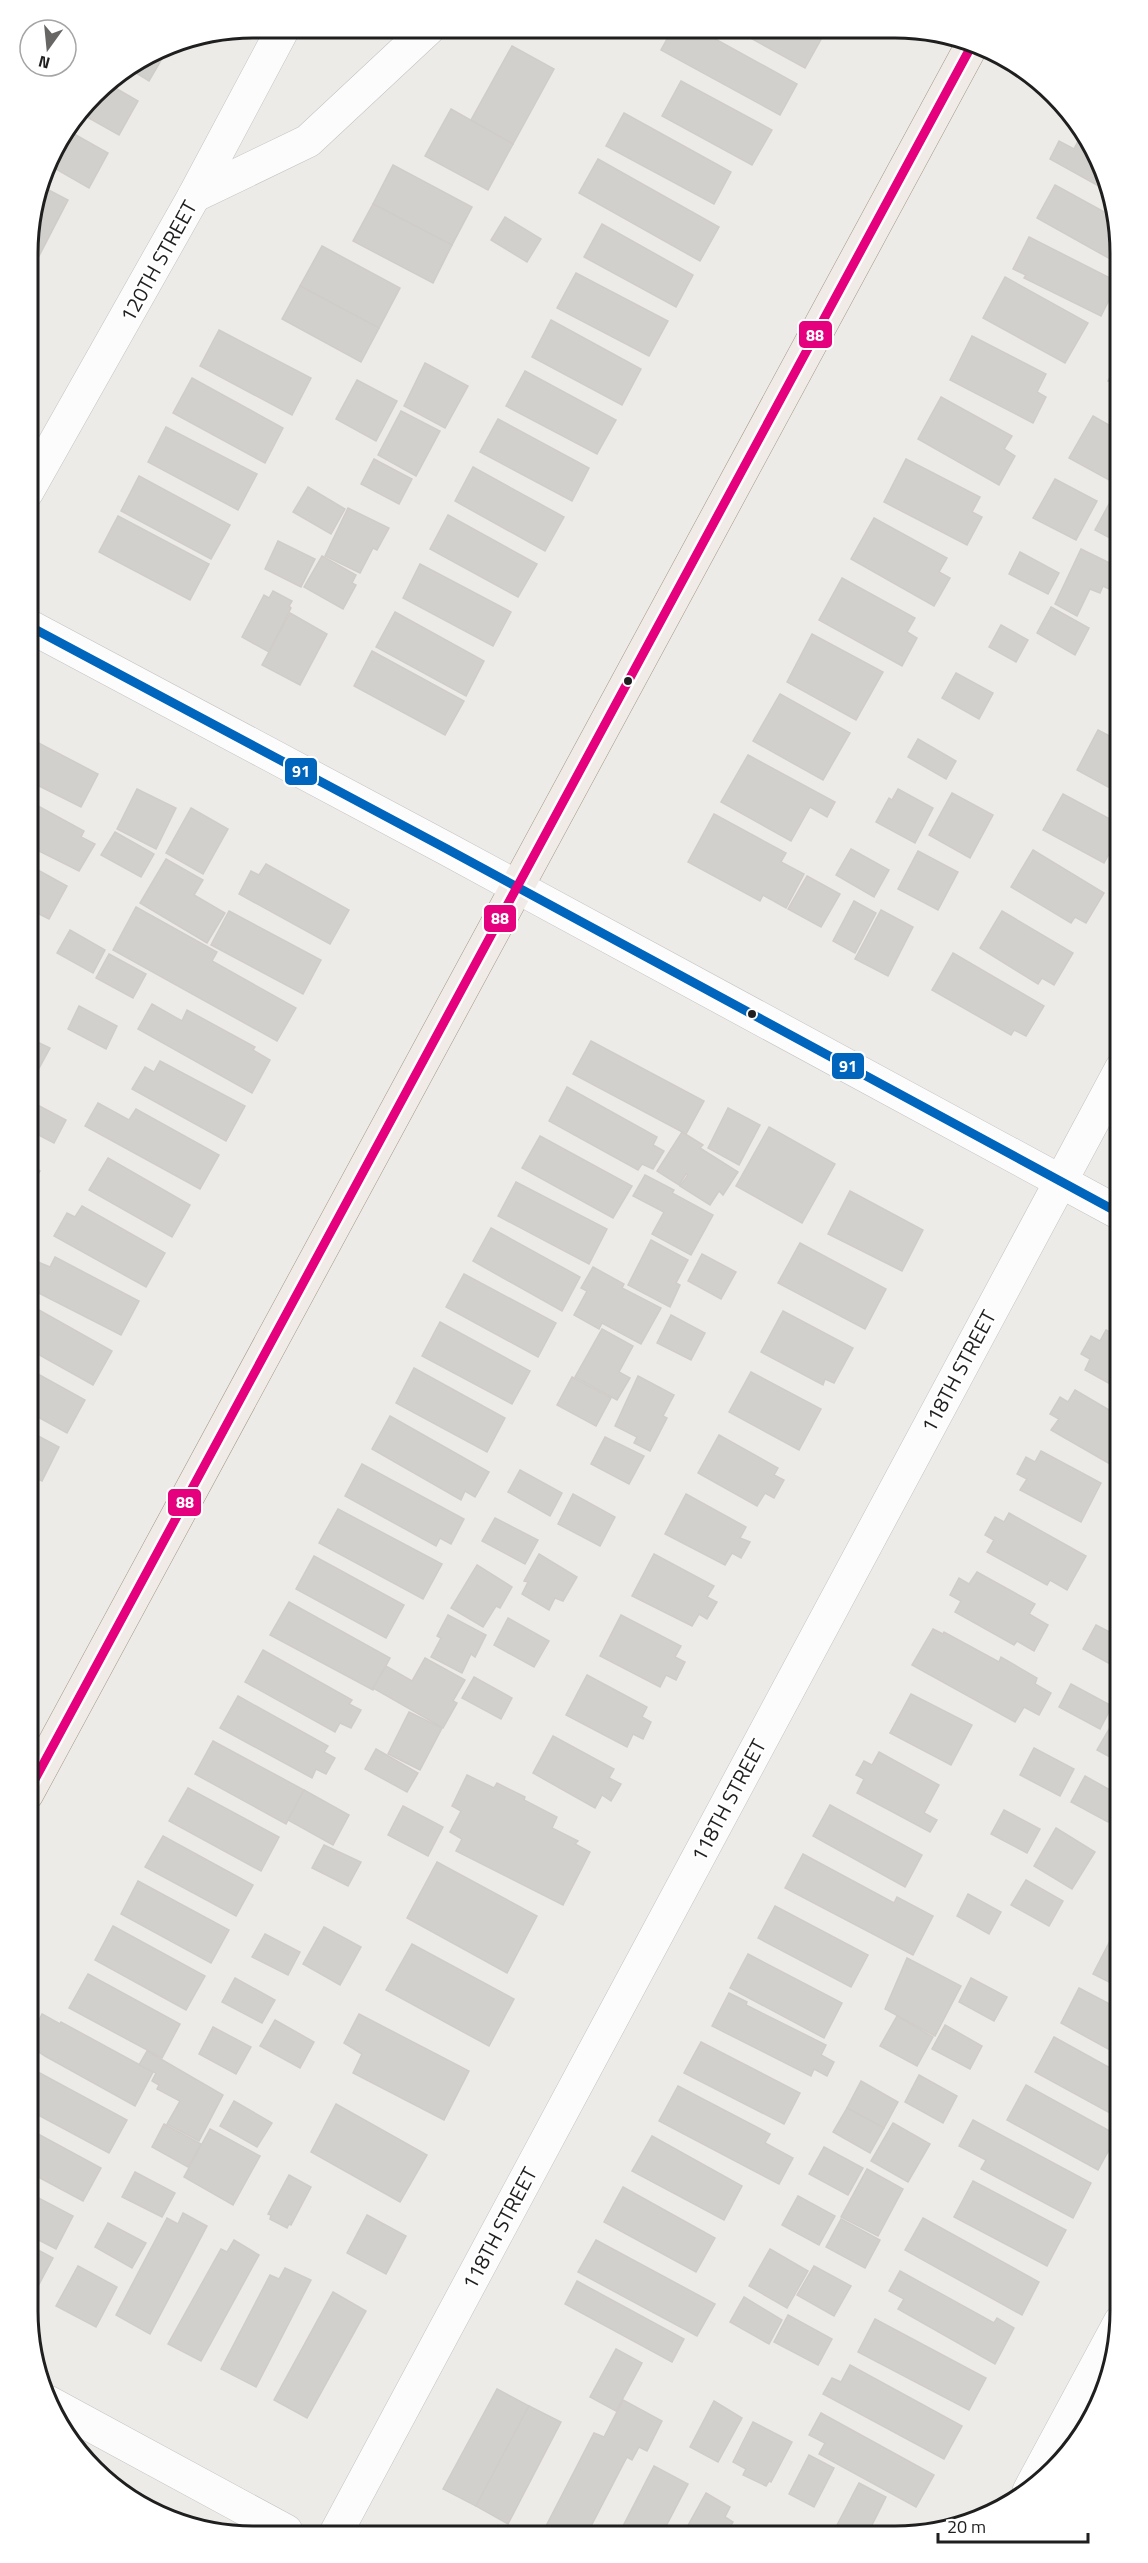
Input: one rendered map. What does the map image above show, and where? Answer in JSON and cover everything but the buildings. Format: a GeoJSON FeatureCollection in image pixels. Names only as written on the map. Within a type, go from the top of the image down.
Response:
{"type":"FeatureCollection","features":[{"type":"Feature","properties":{"kind":"main road"},"geometry":{"type":"LineString","coordinates":[[38,1774],[969,51]]}},
{"type":"Feature","properties":{"kind":"street","name":"120TH STREET"},"geometry":{"type":"LineString","coordinates":[[38,473],[195,196],[278,38]]}},
{"type":"Feature","properties":{"kind":"street"},"geometry":{"type":"LineString","coordinates":[[195,196],[308,141],[418,38]]}},
{"type":"Feature","properties":{"kind":"street"},"geometry":{"type":"LineString","coordinates":[[38,631],[517,886],[1110,1208]]}},
{"type":"Feature","properties":{"kind":"street","name":"118TH STREET"},"geometry":{"type":"LineString","coordinates":[[340,2526],[1110,1089]]}},
{"type":"Feature","properties":{"kind":"street"},"geometry":{"type":"LineString","coordinates":[[1041,2469],[1108,2345]]}},
{"type":"Feature","properties":{"kind":"street"},"geometry":{"type":"LineString","coordinates":[[62,2409],[277,2526]]}},
{"type":"Feature","properties":{"kind":"transit line","name":"88"},"geometry":{"type":"LineString","coordinates":[[38,1774],[969,51]]}},
{"type":"Feature","properties":{"kind":"transit line","name":"91"},"geometry":{"type":"LineString","coordinates":[[38,631],[447,849],[1110,1208]]}}]}
